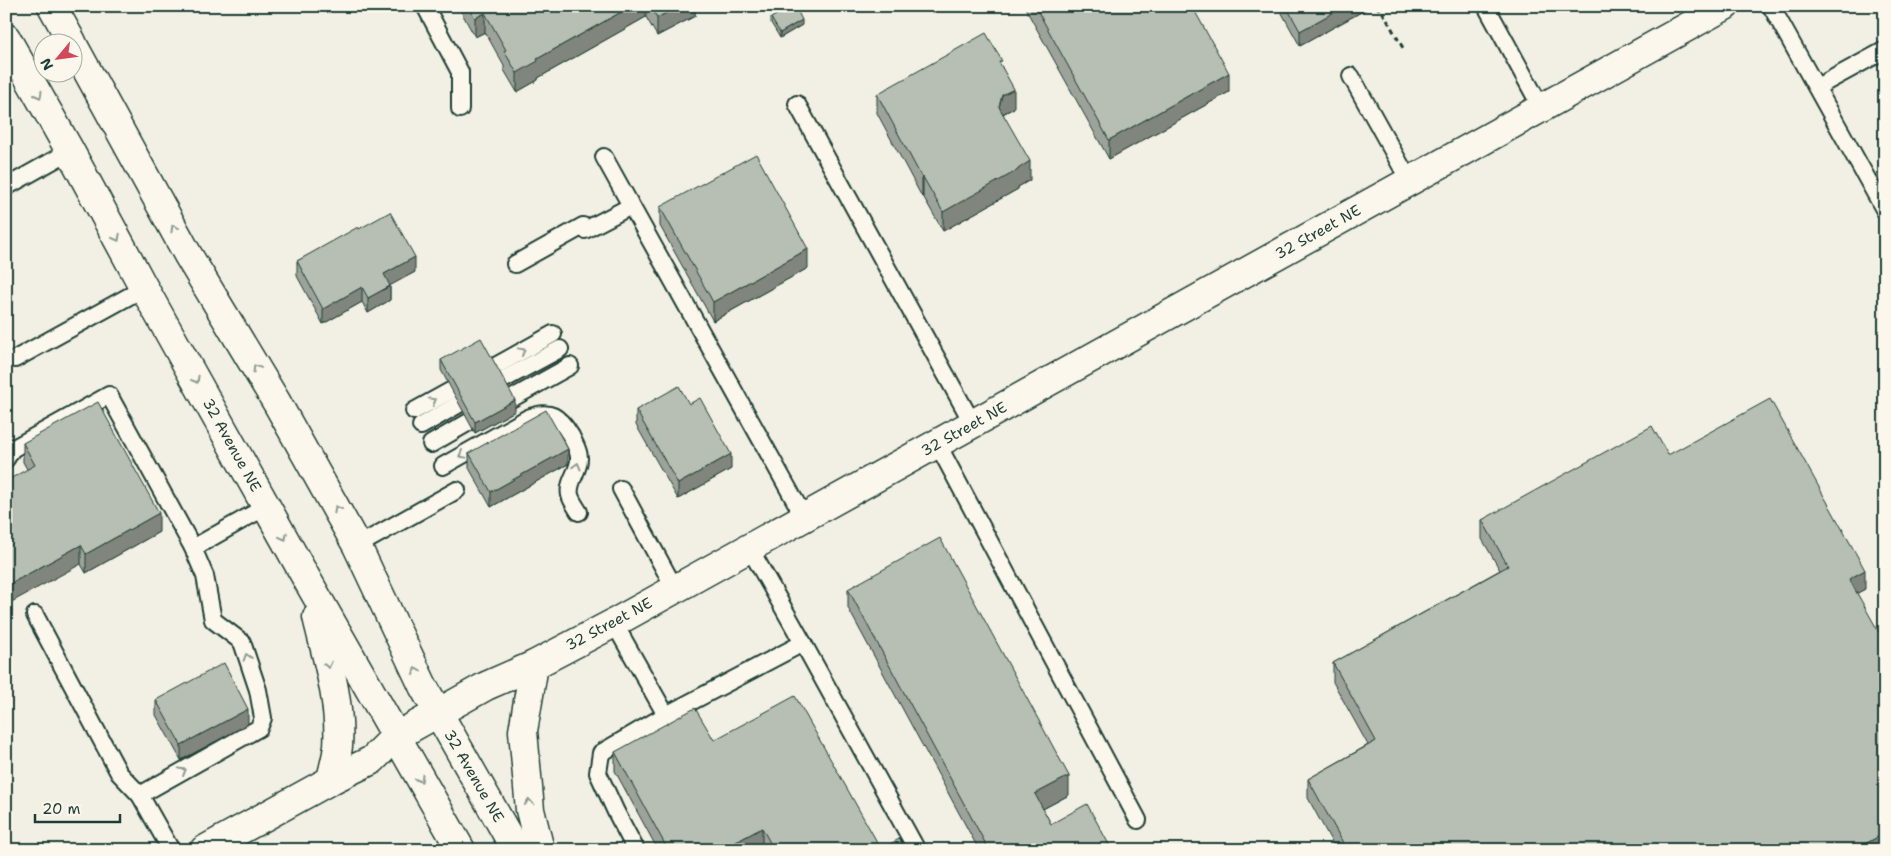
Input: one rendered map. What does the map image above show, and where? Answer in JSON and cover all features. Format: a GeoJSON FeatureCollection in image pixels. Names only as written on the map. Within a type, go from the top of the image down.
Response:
{"type":"FeatureCollection","features":[{"type":"Feature","properties":{"kind":"main road","name":"32 Avenue NE"},"geometry":{"type":"LineString","coordinates":[[52,6],[66,32]]}},
{"type":"Feature","properties":{"kind":"main road","name":"32 Street NE"},"geometry":{"type":"LineString","coordinates":[[211,848],[331,780],[372,760],[396,737],[486,686],[534,665],[614,622],[1725,6]]}},
{"type":"Feature","properties":{"kind":"main road","name":"32 Avenue NE"},"geometry":{"type":"LineString","coordinates":[[6,38],[309,584],[461,850]]}},
{"type":"Feature","properties":{"kind":"main road","name":"32 Avenue NE"},"geometry":{"type":"LineString","coordinates":[[82,61],[188,255],[277,402],[357,546],[423,686],[516,850]]}},
{"type":"Feature","properties":{"kind":"main road"},"geometry":{"type":"LineString","coordinates":[[309,584],[332,680],[338,719],[338,747],[331,780]]}},
{"type":"Feature","properties":{"kind":"main road"},"geometry":{"type":"LineString","coordinates":[[534,665],[523,731],[530,810],[540,850]]}},
{"type":"Feature","properties":{"kind":"lane"},"geometry":{"type":"LineString","coordinates":[[425,6],[460,72],[460,109]]}},
{"type":"Feature","properties":{"kind":"lane"},"geometry":{"type":"LineString","coordinates":[[1486,6],[1542,109]]}},
{"type":"Feature","properties":{"kind":"lane"},"geometry":{"type":"LineString","coordinates":[[1771,6],[1885,211]]}},
{"type":"Feature","properties":{"kind":"lane"},"geometry":{"type":"LineString","coordinates":[[1817,87],[1885,50]]}},
{"type":"Feature","properties":{"kind":"lane"},"geometry":{"type":"LineString","coordinates":[[1351,76],[1410,182]]}},
{"type":"Feature","properties":{"kind":"lane"},"geometry":{"type":"LineString","coordinates":[[797,104],[973,424]]}},
{"type":"Feature","properties":{"kind":"lane"},"geometry":{"type":"LineString","coordinates":[[6,187],[70,151]]}},
{"type":"Feature","properties":{"kind":"lane"},"geometry":{"type":"LineString","coordinates":[[604,157],[804,517]]}},
{"type":"Feature","properties":{"kind":"lane"},"geometry":{"type":"LineString","coordinates":[[515,264],[631,206]]}},
{"type":"Feature","properties":{"kind":"lane"},"geometry":{"type":"LineString","coordinates":[[15,359],[144,288]]}},
{"type":"Feature","properties":{"kind":"lane"},"geometry":{"type":"LineString","coordinates":[[496,375],[556,342]]}},
{"type":"Feature","properties":{"kind":"lane"},"geometry":{"type":"LineString","coordinates":[[510,400],[570,366]]}},
{"type":"Feature","properties":{"kind":"lane"},"geometry":{"type":"LineString","coordinates":[[6,459],[12,449],[109,395],[193,548],[205,576],[213,620],[242,642],[258,690],[263,718],[259,728],[140,795]]}},
{"type":"Feature","properties":{"kind":"lane"},"geometry":{"type":"LineString","coordinates":[[418,418],[455,397]]}},
{"type":"Feature","properties":{"kind":"lane"},"geometry":{"type":"LineString","coordinates":[[443,466],[528,418],[540,413],[554,416],[563,424],[580,458],[570,485],[570,494],[579,512]]}},
{"type":"Feature","properties":{"kind":"lane"},"geometry":{"type":"LineString","coordinates":[[431,444],[469,422]]}},
{"type":"Feature","properties":{"kind":"lane"},"geometry":{"type":"LineString","coordinates":[[937,443],[1138,820]]}},
{"type":"Feature","properties":{"kind":"lane"},"geometry":{"type":"LineString","coordinates":[[621,489],[675,588]]}},
{"type":"Feature","properties":{"kind":"lane"},"geometry":{"type":"LineString","coordinates":[[357,546],[456,490]]}},
{"type":"Feature","properties":{"kind":"lane"},"geometry":{"type":"LineString","coordinates":[[193,548],[267,506]]}},
{"type":"Feature","properties":{"kind":"lane"},"geometry":{"type":"LineString","coordinates":[[749,547],[917,850]]}},
{"type":"Feature","properties":{"kind":"lane"},"geometry":{"type":"LineString","coordinates":[[35,615],[119,773],[140,795],[170,850]]}},
{"type":"Feature","properties":{"kind":"lane"},"geometry":{"type":"LineString","coordinates":[[614,622],[666,715]]}},
{"type":"Feature","properties":{"kind":"lane"},"geometry":{"type":"LineString","coordinates":[[636,850],[598,773],[601,753],[666,715],[803,643]]}},
{"type":"Feature","properties":{"kind":"path"},"geometry":{"type":"LineString","coordinates":[[1376,6],[1383,13],[1403,48]]}},
{"type":"Feature","properties":{"kind":"building"},"geometry":{"type":"Polygon","coordinates":[[[468,6],[632,6],[537,59],[538,61],[517,73],[485,13],[475,18],[468,6]]]}},
{"type":"Feature","properties":{"kind":"building"},"geometry":{"type":"Polygon","coordinates":[[[651,6],[678,6],[657,18],[651,6]]]}},
{"type":"Feature","properties":{"kind":"building"},"geometry":{"type":"Polygon","coordinates":[[[795,6],[802,20],[780,33],[771,18],[795,6]]]}},
{"type":"Feature","properties":{"kind":"building"},"geometry":{"type":"Polygon","coordinates":[[[1035,6],[1192,6],[1229,73],[1109,140],[1035,6]]]}},
{"type":"Feature","properties":{"kind":"building"},"geometry":{"type":"Polygon","coordinates":[[[1286,6],[1345,6],[1300,31],[1286,6]]]}},
{"type":"Feature","properties":{"kind":"building"},"geometry":{"type":"Polygon","coordinates":[[[986,33],[1002,61],[999,62],[1014,89],[1002,95],[999,107],[1030,161],[1018,170],[943,212],[922,178],[877,94],[986,33]]]}},
{"type":"Feature","properties":{"kind":"building"},"geometry":{"type":"Polygon","coordinates":[[[756,154],[808,249],[713,302],[660,207],[756,154]]]}},
{"type":"Feature","properties":{"kind":"building"},"geometry":{"type":"Polygon","coordinates":[[[390,212],[415,257],[384,274],[390,286],[368,298],[362,287],[323,309],[297,261],[358,227],[359,229],[390,212]]]}},
{"type":"Feature","properties":{"kind":"building"},"geometry":{"type":"Polygon","coordinates":[[[481,338],[515,400],[475,422],[441,360],[481,338]]]}},
{"type":"Feature","properties":{"kind":"building"},"geometry":{"type":"Polygon","coordinates":[[[679,386],[689,404],[700,398],[731,454],[678,484],[636,410],[679,386]]]}},
{"type":"Feature","properties":{"kind":"building"},"geometry":{"type":"Polygon","coordinates":[[[1770,399],[1865,570],[1849,579],[1885,643],[1885,833],[1854,850],[1347,850],[1308,779],[1376,741],[1333,663],[1508,566],[1482,520],[1652,426],[1668,455],[1770,399]]]}},
{"type":"Feature","properties":{"kind":"building"},"geometry":{"type":"Polygon","coordinates":[[[98,402],[159,513],[86,554],[81,545],[6,586],[6,481],[35,465],[23,443],[98,402]]]}},
{"type":"Feature","properties":{"kind":"building"},"geometry":{"type":"Polygon","coordinates":[[[546,410],[568,449],[491,492],[469,453],[546,410]]]}},
{"type":"Feature","properties":{"kind":"building"},"geometry":{"type":"Polygon","coordinates":[[[940,538],[1069,776],[1035,794],[1051,824],[1087,804],[1112,850],[989,850],[848,589],[940,538]]]}},
{"type":"Feature","properties":{"kind":"building"},"geometry":{"type":"Polygon","coordinates":[[[224,663],[248,709],[181,745],[156,700],[224,663]]]}},
{"type":"Feature","properties":{"kind":"building"},"geometry":{"type":"Polygon","coordinates":[[[795,696],[881,849],[899,839],[906,850],[774,850],[762,828],[721,850],[668,850],[615,752],[695,708],[714,740],[795,696]]]}}]}
